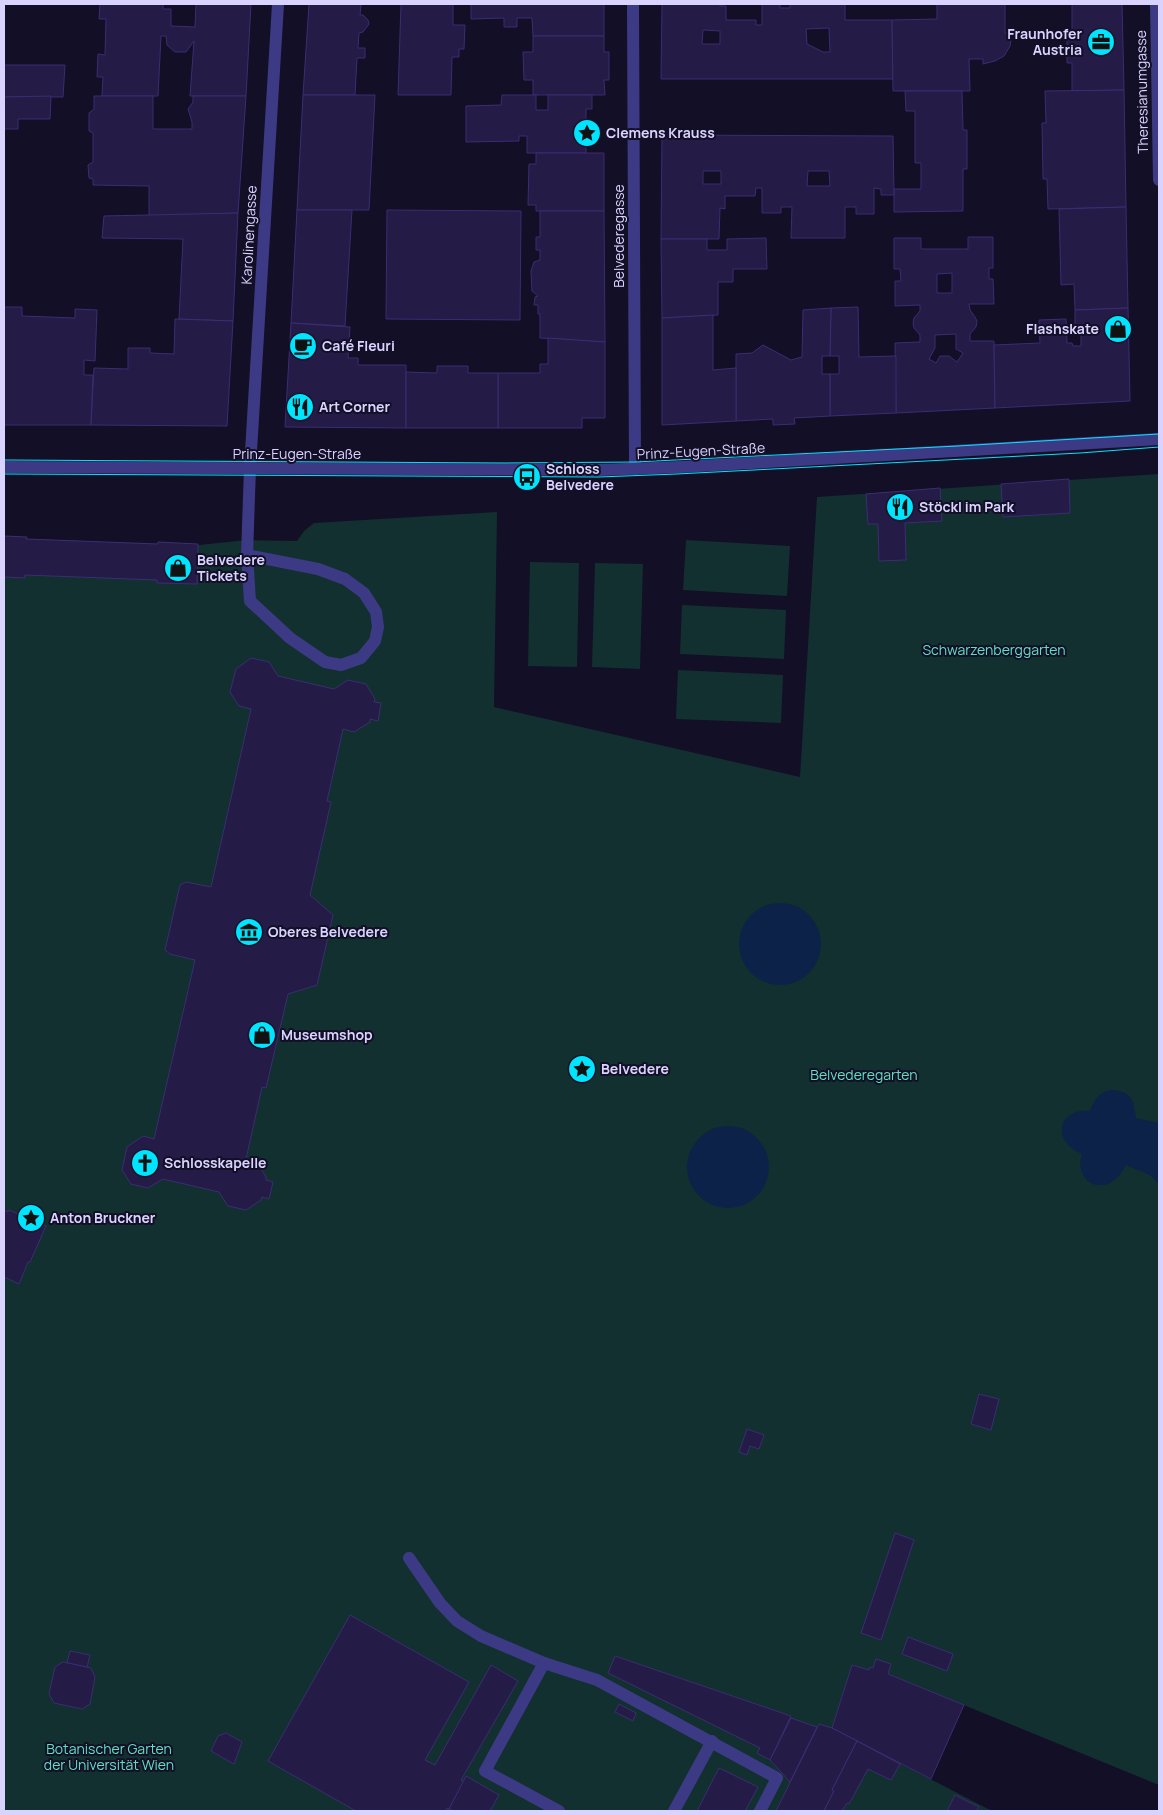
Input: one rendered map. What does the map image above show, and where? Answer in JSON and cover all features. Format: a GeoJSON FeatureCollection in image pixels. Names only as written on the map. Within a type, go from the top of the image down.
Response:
{"type":"FeatureCollection","features":[{"type":"Feature","properties":{"kind":"street","name":"Karolinengasse"},"geometry":{"type":"LineString","coordinates":[[248,555],[318,569],[345,579],[364,593],[376,612],[378,627],[375,642],[361,658],[341,665],[325,662],[290,638],[250,601],[248,555],[250,468],[278,4]]}},
{"type":"Feature","properties":{"kind":"street","name":"Belvederegasse"},"geometry":{"type":"LineString","coordinates":[[633,4],[635,469]]}},
{"type":"Feature","properties":{"kind":"street","name":"Theresianumgasse"},"geometry":{"type":"LineString","coordinates":[[1156,4],[1159,180]]}},
{"type":"Feature","properties":{"kind":"street","name":"Prinz-Eugen-Straße"},"geometry":{"type":"LineString","coordinates":[[4,467],[635,469],[1159,439]]}},
{"type":"Feature","properties":{"kind":"street"},"geometry":{"type":"LineString","coordinates":[[409,1558],[440,1603],[457,1621],[480,1636],[544,1662],[597,1680],[777,1778],[760,1811]]}},
{"type":"Feature","properties":{"kind":"street"},"geometry":{"type":"LineString","coordinates":[[544,1662],[485,1770],[559,1811]]}},
{"type":"Feature","properties":{"kind":"street"},"geometry":{"type":"LineString","coordinates":[[674,1811],[712,1741]]}},
{"type":"Feature","properties":{"kind":"green space","name":"Belvederegarten"},"geometry":{"type":"Polygon","coordinates":[[[1159,474],[1159,1785],[888,1674],[876,1659],[873,1668],[870,1667],[869,1670],[852,1665],[832,1728],[992,1811],[4,1811],[4,536],[27,537],[27,539],[158,544],[158,542],[199,545],[247,540],[297,541],[304,531],[314,523],[497,512],[494,707],[800,777],[817,497],[1159,474]]]}},
{"type":"Feature","properties":{"kind":"green space"},"geometry":{"type":"Polygon","coordinates":[[[686,540],[790,546],[787,596],[683,590],[686,540]]]}},
{"type":"Feature","properties":{"kind":"green space"},"geometry":{"type":"Polygon","coordinates":[[[530,562],[579,563],[577,667],[528,666],[530,562]]]}},
{"type":"Feature","properties":{"kind":"green space"},"geometry":{"type":"Polygon","coordinates":[[[595,563],[643,564],[640,669],[592,667],[595,563]]]}},
{"type":"Feature","properties":{"kind":"green space"},"geometry":{"type":"Polygon","coordinates":[[[682,605],[786,610],[784,659],[680,654],[682,605]]]}},
{"type":"Feature","properties":{"kind":"green space"},"geometry":{"type":"Polygon","coordinates":[[[678,670],[783,675],[781,723],[676,719],[678,670]]]}},
{"type":"Feature","properties":{"kind":"water"},"geometry":{"type":"Polygon","coordinates":[[[780,903],[796,906],[809,915],[818,928],[821,944],[818,960],[809,973],[796,982],[780,985],[764,982],[751,973],[742,960],[739,944],[742,928],[751,915],[764,906],[780,903]]]}},
{"type":"Feature","properties":{"kind":"water"},"geometry":{"type":"Polygon","coordinates":[[[1110,1090],[1123,1092],[1130,1097],[1136,1118],[1159,1123],[1159,1184],[1150,1175],[1126,1165],[1118,1177],[1110,1183],[1096,1185],[1091,1183],[1086,1179],[1081,1168],[1082,1154],[1065,1141],[1062,1134],[1062,1126],[1065,1120],[1079,1111],[1090,1111],[1097,1098],[1102,1093],[1110,1090]]]}},
{"type":"Feature","properties":{"kind":"water"},"geometry":{"type":"Polygon","coordinates":[[[728,1126],[744,1129],[757,1138],[766,1151],[769,1167],[766,1183],[757,1196],[744,1205],[728,1208],[712,1205],[699,1196],[690,1183],[687,1167],[690,1151],[699,1138],[712,1129],[728,1126]]]}},
{"type":"Feature","properties":{"kind":"building"},"geometry":{"type":"Polygon","coordinates":[[[100,4],[163,4],[163,9],[171,9],[171,26],[195,27],[196,4],[251,4],[246,96],[190,96],[194,41],[186,52],[175,52],[167,45],[166,36],[161,36],[158,96],[102,96],[103,77],[97,77],[98,54],[105,55],[106,19],[99,19],[100,4]]]}},
{"type":"Feature","properties":{"kind":"building"},"geometry":{"type":"Polygon","coordinates":[[[309,4],[361,4],[360,15],[363,15],[368,20],[369,24],[363,32],[359,33],[358,48],[365,48],[365,58],[357,58],[355,95],[303,95],[309,4]]]}},
{"type":"Feature","properties":{"kind":"building"},"geometry":{"type":"Polygon","coordinates":[[[401,4],[453,4],[453,25],[465,25],[464,49],[459,49],[459,57],[452,57],[451,95],[398,95],[401,4]]]}},
{"type":"Feature","properties":{"kind":"building"},"geometry":{"type":"Polygon","coordinates":[[[471,4],[604,4],[604,36],[533,36],[532,18],[517,18],[517,27],[504,27],[504,18],[471,19],[471,4]]]}},
{"type":"Feature","properties":{"kind":"building"},"geometry":{"type":"Polygon","coordinates":[[[662,4],[720,4],[720,6],[726,6],[726,20],[756,20],[756,25],[762,25],[762,4],[780,4],[780,8],[790,8],[790,4],[845,4],[845,20],[892,20],[893,79],[661,79],[662,4]],[[829,28],[806,29],[807,44],[823,52],[830,52],[829,28]],[[703,30],[702,44],[720,44],[720,31],[703,30]]]}},
{"type":"Feature","properties":{"kind":"building"},"geometry":{"type":"Polygon","coordinates":[[[937,4],[1005,4],[1005,33],[1012,33],[1010,46],[1004,56],[995,61],[983,64],[983,59],[969,59],[970,91],[893,91],[892,20],[937,19],[937,4]]]}},
{"type":"Feature","properties":{"kind":"building"},"geometry":{"type":"Polygon","coordinates":[[[1072,4],[1122,4],[1124,90],[1072,91],[1072,63],[1067,63],[1067,33],[1072,33],[1072,4]]]}},
{"type":"Feature","properties":{"kind":"building"},"geometry":{"type":"Polygon","coordinates":[[[533,36],[604,36],[604,52],[609,52],[609,80],[604,80],[605,95],[533,95],[533,80],[524,80],[523,52],[533,52],[533,36]]]}},
{"type":"Feature","properties":{"kind":"building"},"geometry":{"type":"Polygon","coordinates":[[[4,65],[65,65],[63,97],[4,97],[4,65]]]}},
{"type":"Feature","properties":{"kind":"building"},"geometry":{"type":"Polygon","coordinates":[[[1124,90],[1126,207],[1048,209],[1047,179],[1043,179],[1042,123],[1046,123],[1045,91],[1124,90]]]}},
{"type":"Feature","properties":{"kind":"building"},"geometry":{"type":"Polygon","coordinates":[[[905,91],[962,91],[963,130],[967,130],[967,169],[963,169],[963,211],[894,212],[894,189],[921,189],[921,163],[915,163],[915,111],[906,111],[905,91]]]}},
{"type":"Feature","properties":{"kind":"building"},"geometry":{"type":"Polygon","coordinates":[[[303,95],[375,95],[369,210],[297,210],[303,95]]]}},
{"type":"Feature","properties":{"kind":"building"},"geometry":{"type":"Polygon","coordinates":[[[502,95],[536,95],[536,110],[548,110],[548,95],[592,95],[592,109],[586,109],[586,153],[527,153],[527,136],[519,136],[519,141],[466,142],[466,106],[501,105],[502,95]]]}},
{"type":"Feature","properties":{"kind":"building"},"geometry":{"type":"Polygon","coordinates":[[[51,96],[50,119],[18,119],[18,129],[4,129],[4,97],[51,96]]]}},
{"type":"Feature","properties":{"kind":"building"},"geometry":{"type":"Polygon","coordinates":[[[94,96],[153,96],[153,129],[192,129],[188,109],[193,102],[193,96],[246,96],[238,213],[149,216],[149,186],[93,185],[93,179],[89,178],[88,165],[93,162],[93,133],[89,131],[89,113],[94,109],[94,96]]]}},
{"type":"Feature","properties":{"kind":"building"},"geometry":{"type":"Polygon","coordinates":[[[662,135],[893,136],[894,195],[881,195],[881,189],[874,188],[874,214],[856,214],[856,207],[845,207],[845,238],[791,238],[792,207],[781,207],[781,213],[762,213],[762,188],[756,188],[755,196],[725,196],[725,209],[720,208],[719,239],[661,239],[662,135]],[[703,171],[703,184],[721,184],[721,171],[703,171]],[[808,171],[807,186],[830,186],[829,171],[808,171]]]}},
{"type":"Feature","properties":{"kind":"building"},"geometry":{"type":"Polygon","coordinates":[[[536,153],[604,153],[604,211],[536,211],[536,205],[528,205],[529,164],[536,164],[536,153]]]}},
{"type":"Feature","properties":{"kind":"building"},"geometry":{"type":"Polygon","coordinates":[[[1126,207],[1128,308],[1075,310],[1074,284],[1061,285],[1059,209],[1126,207]]]}},
{"type":"Feature","properties":{"kind":"building"},"geometry":{"type":"Polygon","coordinates":[[[297,210],[352,210],[345,326],[291,323],[297,210]]]}},
{"type":"Feature","properties":{"kind":"building"},"geometry":{"type":"Polygon","coordinates":[[[387,210],[521,211],[520,320],[386,319],[387,210]]]}},
{"type":"Feature","properties":{"kind":"building"},"geometry":{"type":"Polygon","coordinates":[[[540,211],[604,211],[605,342],[540,338],[540,314],[538,314],[538,305],[534,305],[535,297],[538,296],[532,291],[531,271],[534,262],[540,260],[540,250],[536,250],[536,237],[540,237],[540,211]]]}},
{"type":"Feature","properties":{"kind":"building"},"geometry":{"type":"Polygon","coordinates":[[[238,213],[233,321],[179,319],[183,239],[102,238],[104,216],[238,213]]]}},
{"type":"Feature","properties":{"kind":"building"},"geometry":{"type":"Polygon","coordinates":[[[968,237],[993,237],[993,268],[989,268],[989,279],[993,279],[994,304],[969,304],[970,310],[977,321],[976,327],[970,334],[970,341],[994,341],[995,408],[896,413],[895,343],[920,342],[920,335],[914,328],[913,323],[914,318],[920,311],[920,305],[895,306],[895,281],[901,281],[900,269],[894,269],[894,238],[921,238],[921,249],[968,249],[968,237]],[[952,273],[937,274],[937,293],[952,293],[952,273]],[[956,334],[935,335],[935,348],[929,359],[936,363],[940,356],[949,356],[957,362],[963,353],[956,349],[956,334]]]}},
{"type":"Feature","properties":{"kind":"building"},"geometry":{"type":"Polygon","coordinates":[[[766,238],[767,269],[733,269],[733,282],[718,282],[718,315],[662,318],[661,239],[707,239],[707,250],[727,250],[727,239],[766,238]]]}},
{"type":"Feature","properties":{"kind":"building"},"geometry":{"type":"Polygon","coordinates":[[[4,307],[22,307],[22,316],[75,318],[75,309],[97,310],[95,361],[84,360],[84,375],[93,375],[91,425],[4,425],[4,307]]]}},
{"type":"Feature","properties":{"kind":"building"},"geometry":{"type":"Polygon","coordinates":[[[858,307],[859,357],[896,356],[896,413],[830,416],[830,374],[839,374],[839,356],[830,356],[831,308],[858,307]]]}},
{"type":"Feature","properties":{"kind":"building"},"geometry":{"type":"Polygon","coordinates":[[[831,308],[830,356],[822,356],[822,374],[830,374],[830,416],[794,418],[795,424],[773,425],[773,419],[736,421],[736,354],[752,353],[763,345],[791,360],[802,357],[803,310],[831,308]]]}},
{"type":"Feature","properties":{"kind":"building"},"geometry":{"type":"Polygon","coordinates":[[[1128,308],[1130,401],[995,408],[994,345],[1040,343],[1039,320],[1066,319],[1067,343],[1072,343],[1073,346],[1081,346],[1081,332],[1075,332],[1075,310],[1128,308]]]}},
{"type":"Feature","properties":{"kind":"building"},"geometry":{"type":"Polygon","coordinates":[[[713,315],[713,370],[736,368],[736,421],[662,425],[662,318],[713,315]]]}},
{"type":"Feature","properties":{"kind":"building"},"geometry":{"type":"Polygon","coordinates":[[[175,319],[233,321],[227,426],[91,425],[94,368],[128,369],[128,348],[150,348],[150,353],[174,354],[175,319]]]}},
{"type":"Feature","properties":{"kind":"building"},"geometry":{"type":"Polygon","coordinates":[[[291,323],[350,327],[348,358],[358,358],[358,365],[406,365],[406,428],[285,427],[291,323]]]}},
{"type":"Feature","properties":{"kind":"building"},"geometry":{"type":"Polygon","coordinates":[[[548,338],[605,342],[605,418],[582,418],[582,428],[498,428],[498,373],[540,373],[540,364],[548,364],[548,338]]]}},
{"type":"Feature","properties":{"kind":"building"},"geometry":{"type":"Polygon","coordinates":[[[437,366],[468,366],[468,373],[498,373],[498,428],[406,428],[406,372],[437,373],[437,366]]]}},
{"type":"Feature","properties":{"kind":"building"},"geometry":{"type":"Polygon","coordinates":[[[1069,479],[1070,513],[1003,517],[1001,484],[1069,479]]]}},
{"type":"Feature","properties":{"kind":"building"},"geometry":{"type":"Polygon","coordinates":[[[940,488],[942,521],[905,523],[906,560],[879,561],[878,524],[868,524],[866,494],[940,488]]]}},
{"type":"Feature","properties":{"kind":"building"},"geometry":{"type":"Polygon","coordinates":[[[4,536],[27,537],[26,539],[198,544],[197,584],[157,583],[157,580],[25,575],[25,578],[4,577],[4,536]]]}},
{"type":"Feature","properties":{"kind":"building","name":"Oberes Belvedere"},"geometry":{"type":"Polygon","coordinates":[[[251,658],[269,662],[278,676],[334,689],[348,680],[366,684],[375,699],[374,702],[381,703],[378,721],[370,719],[370,722],[354,732],[343,729],[327,801],[331,802],[310,895],[333,915],[317,985],[288,994],[266,1088],[262,1087],[246,1159],[257,1162],[266,1180],[273,1182],[269,1199],[262,1197],[261,1200],[246,1210],[228,1206],[219,1192],[163,1179],[148,1188],[131,1184],[122,1170],[127,1147],[143,1136],[154,1139],[195,960],[170,954],[165,950],[180,885],[186,882],[211,887],[251,709],[239,706],[230,692],[236,669],[251,658]]]}},
{"type":"Feature","properties":{"kind":"building"},"geometry":{"type":"Polygon","coordinates":[[[4,1210],[8,1212],[9,1210],[46,1226],[19,1284],[4,1277],[4,1210]]]}},
{"type":"Feature","properties":{"kind":"building"},"geometry":{"type":"Polygon","coordinates":[[[979,1394],[999,1399],[991,1430],[971,1424],[979,1394]]]}},
{"type":"Feature","properties":{"kind":"building"},"geometry":{"type":"Polygon","coordinates":[[[747,1429],[764,1435],[759,1449],[750,1446],[747,1455],[739,1452],[747,1429]]]}},
{"type":"Feature","properties":{"kind":"building"},"geometry":{"type":"Polygon","coordinates":[[[895,1533],[914,1540],[881,1640],[861,1633],[895,1533]]]}},
{"type":"Feature","properties":{"kind":"building"},"geometry":{"type":"Polygon","coordinates":[[[350,1615],[469,1682],[425,1760],[435,1765],[491,1665],[518,1681],[461,1780],[464,1782],[449,1809],[447,1808],[445,1811],[356,1811],[268,1761],[350,1615]]]}},
{"type":"Feature","properties":{"kind":"building"},"geometry":{"type":"Polygon","coordinates":[[[908,1637],[953,1654],[947,1671],[902,1654],[908,1637]]]}},
{"type":"Feature","properties":{"kind":"building"},"geometry":{"type":"Polygon","coordinates":[[[70,1651],[90,1655],[87,1667],[67,1663],[70,1651]]]}},
{"type":"Feature","properties":{"kind":"building"},"geometry":{"type":"Polygon","coordinates":[[[615,1656],[791,1716],[770,1760],[757,1753],[760,1748],[608,1673],[615,1656]]]}},
{"type":"Feature","properties":{"kind":"building"},"geometry":{"type":"Polygon","coordinates":[[[876,1659],[891,1664],[888,1674],[964,1705],[931,1779],[832,1728],[852,1665],[869,1670],[870,1667],[873,1668],[876,1659]]]}},
{"type":"Feature","properties":{"kind":"building"},"geometry":{"type":"Polygon","coordinates":[[[63,1662],[91,1668],[95,1677],[90,1704],[82,1709],[54,1703],[49,1694],[55,1667],[63,1662]]]}},
{"type":"Feature","properties":{"kind":"building"},"geometry":{"type":"Polygon","coordinates":[[[619,1704],[636,1713],[633,1721],[615,1712],[619,1704]]]}},
{"type":"Feature","properties":{"kind":"building"},"geometry":{"type":"Polygon","coordinates":[[[791,1718],[817,1727],[790,1782],[770,1760],[791,1718]]]}},
{"type":"Feature","properties":{"kind":"building"},"geometry":{"type":"Polygon","coordinates":[[[819,1724],[832,1728],[857,1741],[832,1790],[834,1791],[824,1811],[776,1811],[819,1724]]]}},
{"type":"Feature","properties":{"kind":"building"},"geometry":{"type":"Polygon","coordinates":[[[226,1733],[242,1742],[234,1764],[211,1751],[218,1736],[226,1733]]]}},
{"type":"Feature","properties":{"kind":"building"},"geometry":{"type":"Polygon","coordinates":[[[857,1741],[900,1764],[891,1780],[868,1769],[849,1804],[847,1803],[842,1811],[824,1811],[834,1791],[832,1790],[857,1741]]]}},
{"type":"Feature","properties":{"kind":"building"},"geometry":{"type":"Polygon","coordinates":[[[719,1768],[758,1787],[745,1811],[697,1811],[719,1768]]]}},
{"type":"Feature","properties":{"kind":"building"},"geometry":{"type":"Polygon","coordinates":[[[466,1776],[499,1795],[490,1811],[454,1811],[449,1809],[466,1776]]]}},
{"type":"Feature","properties":{"kind":"building"},"geometry":{"type":"Polygon","coordinates":[[[955,1795],[979,1807],[976,1811],[947,1811],[955,1795]]]}},
{"type":"Feature","properties":{"kind":"tram line"},"geometry":{"type":"LineString","coordinates":[[4,460],[635,462],[1159,434]]}},
{"type":"Feature","properties":{"kind":"tram line"},"geometry":{"type":"LineString","coordinates":[[4,474],[599,477],[1080,453],[1159,447]]}},
{"type":"Feature","properties":{"kind":"place","name":"Fraunhofer Austria"},"geometry":{"type":"Point","coordinates":[1101,42]}},
{"type":"Feature","properties":{"kind":"place","name":"Clemens Krauss"},"geometry":{"type":"Point","coordinates":[587,133]}},
{"type":"Feature","properties":{"kind":"place","name":"Flashskate"},"geometry":{"type":"Point","coordinates":[1118,329]}},
{"type":"Feature","properties":{"kind":"place","name":"Café Fleuri"},"geometry":{"type":"Point","coordinates":[303,346]}},
{"type":"Feature","properties":{"kind":"place","name":"Art Corner"},"geometry":{"type":"Point","coordinates":[300,407]}},
{"type":"Feature","properties":{"kind":"place","name":"Schloss Belvedere"},"geometry":{"type":"Point","coordinates":[527,477]}},
{"type":"Feature","properties":{"kind":"place","name":"Stöckl im Park"},"geometry":{"type":"Point","coordinates":[900,507]}},
{"type":"Feature","properties":{"kind":"place","name":"Belvedere Tickets"},"geometry":{"type":"Point","coordinates":[178,568]}},
{"type":"Feature","properties":{"kind":"place","name":"Oberes Belvedere"},"geometry":{"type":"Point","coordinates":[249,932]}},
{"type":"Feature","properties":{"kind":"place","name":"Museumshop"},"geometry":{"type":"Point","coordinates":[262,1035]}},
{"type":"Feature","properties":{"kind":"place","name":"Belvedere"},"geometry":{"type":"Point","coordinates":[582,1069]}},
{"type":"Feature","properties":{"kind":"place","name":"Schlosskapelle"},"geometry":{"type":"Point","coordinates":[145,1163]}},
{"type":"Feature","properties":{"kind":"place","name":"Anton Bruckner"},"geometry":{"type":"Point","coordinates":[31,1218]}},
{"type":"Feature","properties":{"kind":"park label","name":"Schwarzenberggarten"},"geometry":{"type":"Point","coordinates":[994,650]}},
{"type":"Feature","properties":{"kind":"park label","name":"Botanischer Garten der Universität Wien"},"geometry":{"type":"Point","coordinates":[109,1758]}}]}
